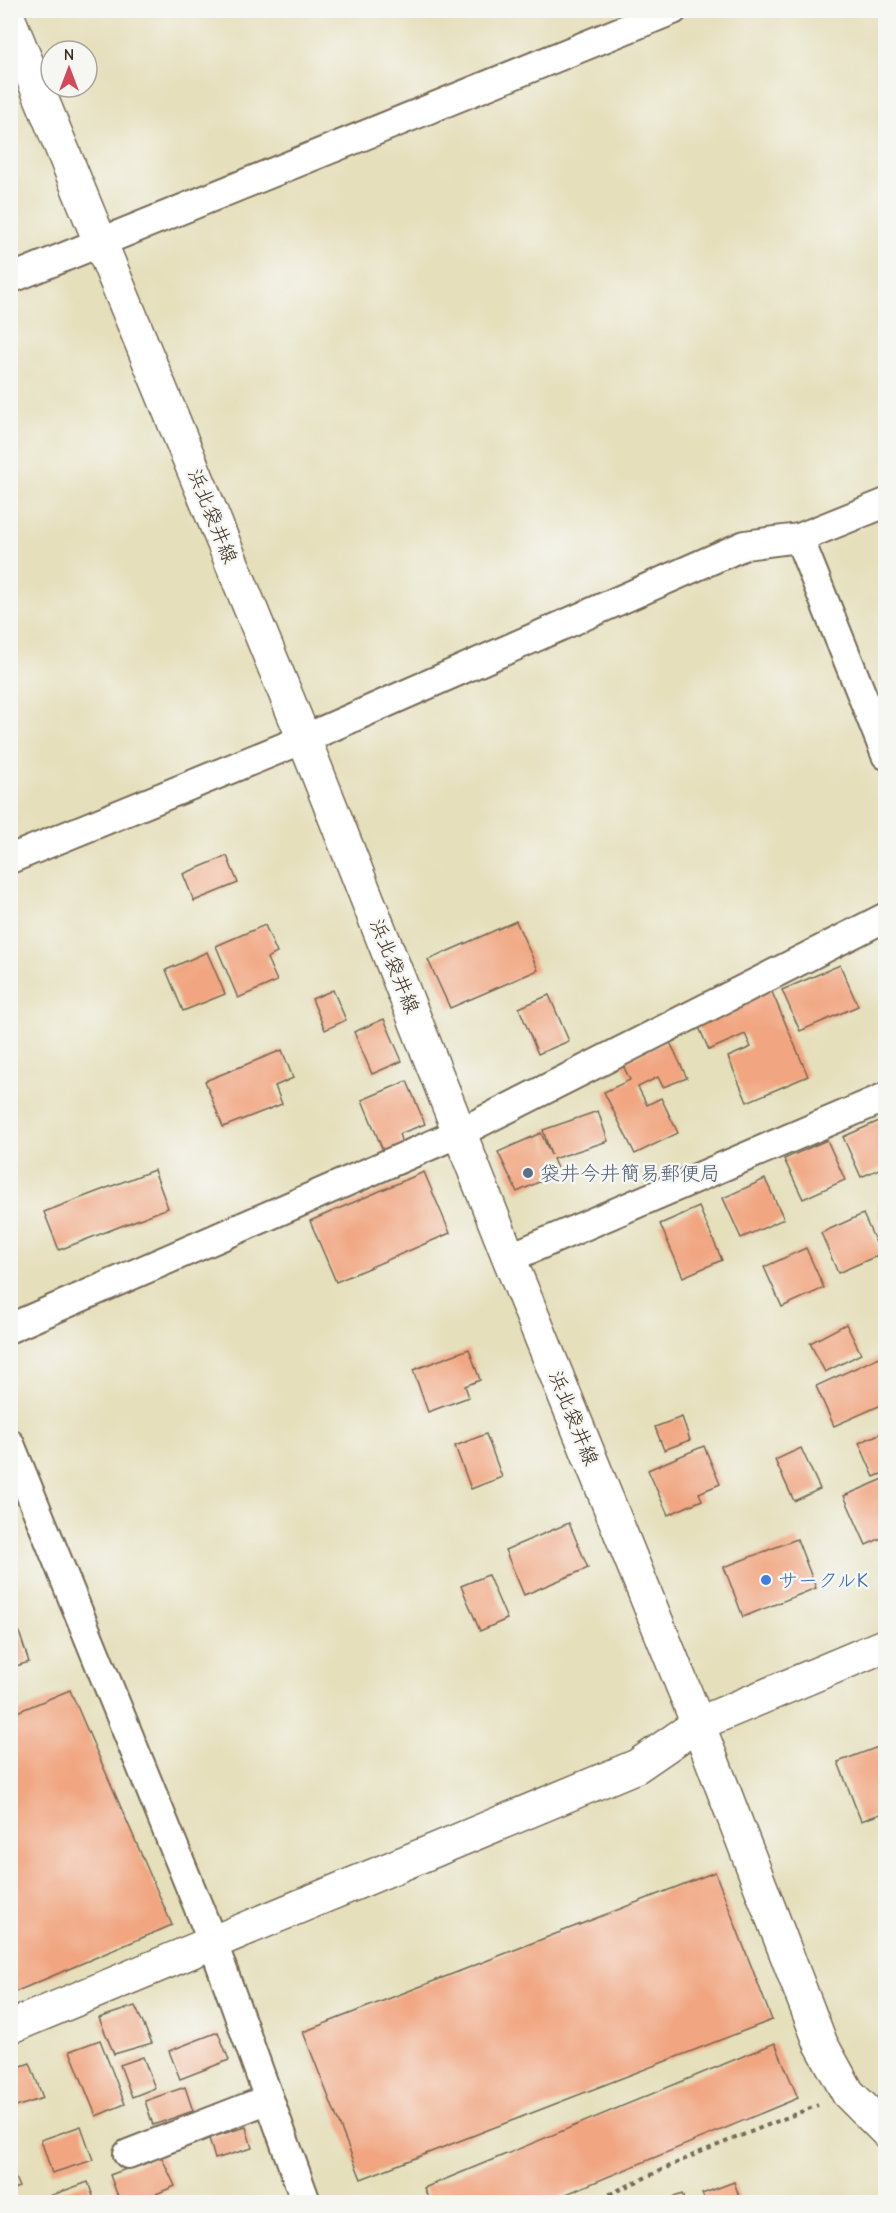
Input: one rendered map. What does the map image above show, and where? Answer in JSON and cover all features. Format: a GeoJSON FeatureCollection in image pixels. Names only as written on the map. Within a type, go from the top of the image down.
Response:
{"type":"FeatureCollection","features":[{"type":"Feature","properties":{"kind":"main road","name":"浜北袋井線"},"geometry":{"type":"LineString","coordinates":[[10,22],[304,739],[509,1258],[698,1724],[821,2044],[848,2093],[885,2131]]}},
{"type":"Feature","properties":{"kind":"main road"},"geometry":{"type":"LineString","coordinates":[[10,2027],[637,1766],[698,1724],[885,1645]]}},
{"type":"Feature","properties":{"kind":"street"},"geometry":{"type":"LineString","coordinates":[[10,279],[672,10]]}},
{"type":"Feature","properties":{"kind":"street"},"geometry":{"type":"LineString","coordinates":[[10,859],[304,739],[745,545],[799,538],[885,503]]}},
{"type":"Feature","properties":{"kind":"street"},"geometry":{"type":"LineString","coordinates":[[799,538],[885,755]]}},
{"type":"Feature","properties":{"kind":"street"},"geometry":{"type":"LineString","coordinates":[[10,1328],[460,1132],[885,917]]}},
{"type":"Feature","properties":{"kind":"street"},"geometry":{"type":"LineString","coordinates":[[509,1258],[885,1097]]}},
{"type":"Feature","properties":{"kind":"street"},"geometry":{"type":"LineString","coordinates":[[10,1444],[213,1943],[306,2202]]}},
{"type":"Feature","properties":{"kind":"street"},"geometry":{"type":"LineString","coordinates":[[128,2154],[269,2099]]}},
{"type":"Feature","properties":{"kind":"path"},"geometry":{"type":"LineString","coordinates":[[593,2202],[698,2153],[848,2093]]}},
{"type":"Feature","properties":{"kind":"building"},"geometry":{"type":"Polygon","coordinates":[[[227,856],[238,883],[194,901],[183,874],[227,856]]]}},
{"type":"Feature","properties":{"kind":"building"},"geometry":{"type":"Polygon","coordinates":[[[516,921],[538,970],[450,1008],[428,960],[516,921]]]}},
{"type":"Feature","properties":{"kind":"building"},"geometry":{"type":"Polygon","coordinates":[[[265,925],[277,953],[267,958],[277,981],[238,998],[216,946],[265,925]]]}},
{"type":"Feature","properties":{"kind":"building"},"geometry":{"type":"Polygon","coordinates":[[[207,952],[225,994],[183,1011],[166,970],[207,952]]]}},
{"type":"Feature","properties":{"kind":"building"},"geometry":{"type":"Polygon","coordinates":[[[840,965],[858,1006],[800,1031],[782,990],[840,965]]]}},
{"type":"Feature","properties":{"kind":"building"},"geometry":{"type":"Polygon","coordinates":[[[769,985],[808,1076],[747,1102],[728,1057],[751,1047],[745,1034],[709,1050],[694,1016],[769,985]]]}},
{"type":"Feature","properties":{"kind":"building"},"geometry":{"type":"Polygon","coordinates":[[[333,990],[346,1020],[325,1030],[312,999],[333,990]]]}},
{"type":"Feature","properties":{"kind":"building"},"geometry":{"type":"Polygon","coordinates":[[[549,995],[569,1041],[538,1054],[519,1008],[549,995]]]}},
{"type":"Feature","properties":{"kind":"building"},"geometry":{"type":"Polygon","coordinates":[[[384,1019],[402,1061],[372,1074],[354,1032],[384,1019]]]}},
{"type":"Feature","properties":{"kind":"building"},"geometry":{"type":"Polygon","coordinates":[[[669,1040],[687,1078],[663,1087],[658,1077],[638,1087],[647,1105],[661,1098],[678,1133],[635,1154],[604,1092],[630,1080],[622,1063],[669,1040]]]}},
{"type":"Feature","properties":{"kind":"building"},"geometry":{"type":"Polygon","coordinates":[[[282,1050],[293,1078],[275,1086],[282,1104],[223,1127],[205,1081],[282,1050]]]}},
{"type":"Feature","properties":{"kind":"building"},"geometry":{"type":"Polygon","coordinates":[[[407,1081],[425,1124],[399,1134],[403,1146],[384,1153],[362,1100],[407,1081]]]}},
{"type":"Feature","properties":{"kind":"building"},"geometry":{"type":"Polygon","coordinates":[[[598,1111],[608,1141],[553,1159],[559,1173],[517,1192],[498,1152],[541,1133],[551,1155],[543,1130],[598,1111]]]}},
{"type":"Feature","properties":{"kind":"building"},"geometry":{"type":"Polygon","coordinates":[[[886,1118],[886,1166],[861,1177],[843,1137],[886,1118]]]}},
{"type":"Feature","properties":{"kind":"building"},"geometry":{"type":"Polygon","coordinates":[[[827,1140],[845,1180],[803,1199],[784,1159],[827,1140]]]}},
{"type":"Feature","properties":{"kind":"building"},"geometry":{"type":"Polygon","coordinates":[[[154,1170],[168,1208],[59,1250],[44,1212],[154,1170]]]}},
{"type":"Feature","properties":{"kind":"building"},"geometry":{"type":"Polygon","coordinates":[[[424,1172],[450,1233],[336,1282],[310,1221],[424,1172]]]}},
{"type":"Feature","properties":{"kind":"building"},"geometry":{"type":"Polygon","coordinates":[[[765,1179],[784,1219],[741,1238],[723,1198],[765,1179]]]}},
{"type":"Feature","properties":{"kind":"building"},"geometry":{"type":"Polygon","coordinates":[[[886,1206],[886,1230],[877,1210],[886,1206]]]}},
{"type":"Feature","properties":{"kind":"building"},"geometry":{"type":"Polygon","coordinates":[[[699,1207],[722,1260],[683,1277],[660,1224],[699,1207]]]}},
{"type":"Feature","properties":{"kind":"building"},"geometry":{"type":"Polygon","coordinates":[[[863,1214],[881,1254],[838,1273],[821,1233],[863,1214]]]}},
{"type":"Feature","properties":{"kind":"building"},"geometry":{"type":"Polygon","coordinates":[[[806,1248],[824,1288],[782,1307],[764,1267],[806,1248]]]}},
{"type":"Feature","properties":{"kind":"building"},"geometry":{"type":"Polygon","coordinates":[[[846,1324],[861,1354],[825,1372],[810,1343],[846,1324]]]}},
{"type":"Feature","properties":{"kind":"building"},"geometry":{"type":"Polygon","coordinates":[[[469,1349],[480,1380],[465,1386],[469,1397],[428,1412],[413,1370],[469,1349]]]}},
{"type":"Feature","properties":{"kind":"building"},"geometry":{"type":"Polygon","coordinates":[[[886,1354],[886,1403],[834,1426],[816,1386],[886,1354]]]}},
{"type":"Feature","properties":{"kind":"building"},"geometry":{"type":"Polygon","coordinates":[[[682,1417],[690,1440],[664,1450],[655,1427],[682,1417]]]}},
{"type":"Feature","properties":{"kind":"building"},"geometry":{"type":"Polygon","coordinates":[[[886,1431],[886,1472],[874,1477],[859,1443],[886,1431]]]}},
{"type":"Feature","properties":{"kind":"building"},"geometry":{"type":"Polygon","coordinates":[[[486,1434],[502,1477],[471,1489],[455,1446],[486,1434]]]}},
{"type":"Feature","properties":{"kind":"building"},"geometry":{"type":"Polygon","coordinates":[[[704,1446],[720,1484],[699,1493],[702,1500],[668,1515],[648,1470],[704,1446]]]}},
{"type":"Feature","properties":{"kind":"building"},"geometry":{"type":"Polygon","coordinates":[[[801,1448],[820,1489],[794,1501],[775,1460],[801,1448]]]}},
{"type":"Feature","properties":{"kind":"building"},"geometry":{"type":"Polygon","coordinates":[[[886,1478],[886,1536],[866,1545],[844,1496],[886,1478]]]}},
{"type":"Feature","properties":{"kind":"building"},"geometry":{"type":"Polygon","coordinates":[[[569,1523],[588,1568],[524,1595],[505,1550],[569,1523]]]}},
{"type":"Feature","properties":{"kind":"building"},"geometry":{"type":"Polygon","coordinates":[[[797,1539],[816,1588],[743,1617],[724,1567],[797,1539]]]}},
{"type":"Feature","properties":{"kind":"building"},"geometry":{"type":"Polygon","coordinates":[[[488,1575],[507,1619],[480,1631],[461,1586],[488,1575]]]}},
{"type":"Feature","properties":{"kind":"building"},"geometry":{"type":"Polygon","coordinates":[[[18,1629],[29,1662],[10,1668],[10,1631],[18,1629]]]}},
{"type":"Feature","properties":{"kind":"building"},"geometry":{"type":"Polygon","coordinates":[[[70,1690],[172,1925],[10,1994],[10,1715],[70,1690]]]}},
{"type":"Feature","properties":{"kind":"building"},"geometry":{"type":"Polygon","coordinates":[[[886,1744],[886,1812],[861,1821],[838,1762],[886,1744]]]}},
{"type":"Feature","properties":{"kind":"building"},"geometry":{"type":"Polygon","coordinates":[[[715,1872],[772,2020],[361,2179],[303,2032],[715,1872]]]}},
{"type":"Feature","properties":{"kind":"building"},"geometry":{"type":"Polygon","coordinates":[[[135,2006],[152,2043],[114,2054],[99,2018],[135,2006]]]}},
{"type":"Feature","properties":{"kind":"building"},"geometry":{"type":"Polygon","coordinates":[[[218,2032],[229,2060],[180,2079],[169,2051],[218,2032]]]}},
{"type":"Feature","properties":{"kind":"building"},"geometry":{"type":"Polygon","coordinates":[[[100,2040],[125,2104],[96,2116],[70,2051],[100,2040]]]}},
{"type":"Feature","properties":{"kind":"building"},"geometry":{"type":"Polygon","coordinates":[[[775,2043],[798,2098],[547,2202],[430,2202],[424,2188],[775,2043]]]}},
{"type":"Feature","properties":{"kind":"building"},"geometry":{"type":"Polygon","coordinates":[[[143,2057],[155,2088],[132,2097],[120,2065],[143,2057]]]}},
{"type":"Feature","properties":{"kind":"building"},"geometry":{"type":"Polygon","coordinates":[[[30,2063],[43,2098],[10,2109],[10,2070],[30,2063]]]}},
{"type":"Feature","properties":{"kind":"building"},"geometry":{"type":"Polygon","coordinates":[[[185,2087],[193,2111],[153,2125],[145,2101],[185,2087]]]}},
{"type":"Feature","properties":{"kind":"building"},"geometry":{"type":"Polygon","coordinates":[[[81,2126],[93,2160],[52,2173],[41,2140],[81,2126]]]}},
{"type":"Feature","properties":{"kind":"building"},"geometry":{"type":"Polygon","coordinates":[[[246,2127],[252,2148],[215,2159],[209,2138],[246,2127]]]}},
{"type":"Feature","properties":{"kind":"building"},"geometry":{"type":"Polygon","coordinates":[[[161,2156],[175,2186],[137,2202],[120,2202],[110,2175],[161,2156]]]}},
{"type":"Feature","properties":{"kind":"building"},"geometry":{"type":"Polygon","coordinates":[[[10,2166],[19,2187],[10,2190],[10,2166]]]}},
{"type":"Feature","properties":{"kind":"building"},"geometry":{"type":"Polygon","coordinates":[[[88,2182],[95,2202],[33,2202],[88,2182]]]}},
{"type":"Feature","properties":{"kind":"building"},"geometry":{"type":"Polygon","coordinates":[[[734,2182],[741,2202],[706,2202],[702,2194],[734,2182]]]}},
{"type":"Feature","properties":{"kind":"building"},"geometry":{"type":"Polygon","coordinates":[[[682,2194],[685,2202],[661,2202],[682,2194]]]}},
{"type":"Feature","properties":{"kind":"place","name":"袋井今井簡易郵便局"},"geometry":{"type":"Point","coordinates":[528,1173]}},
{"type":"Feature","properties":{"kind":"place","name":"サークルK"},"geometry":{"type":"Point","coordinates":[766,1580]}}]}
